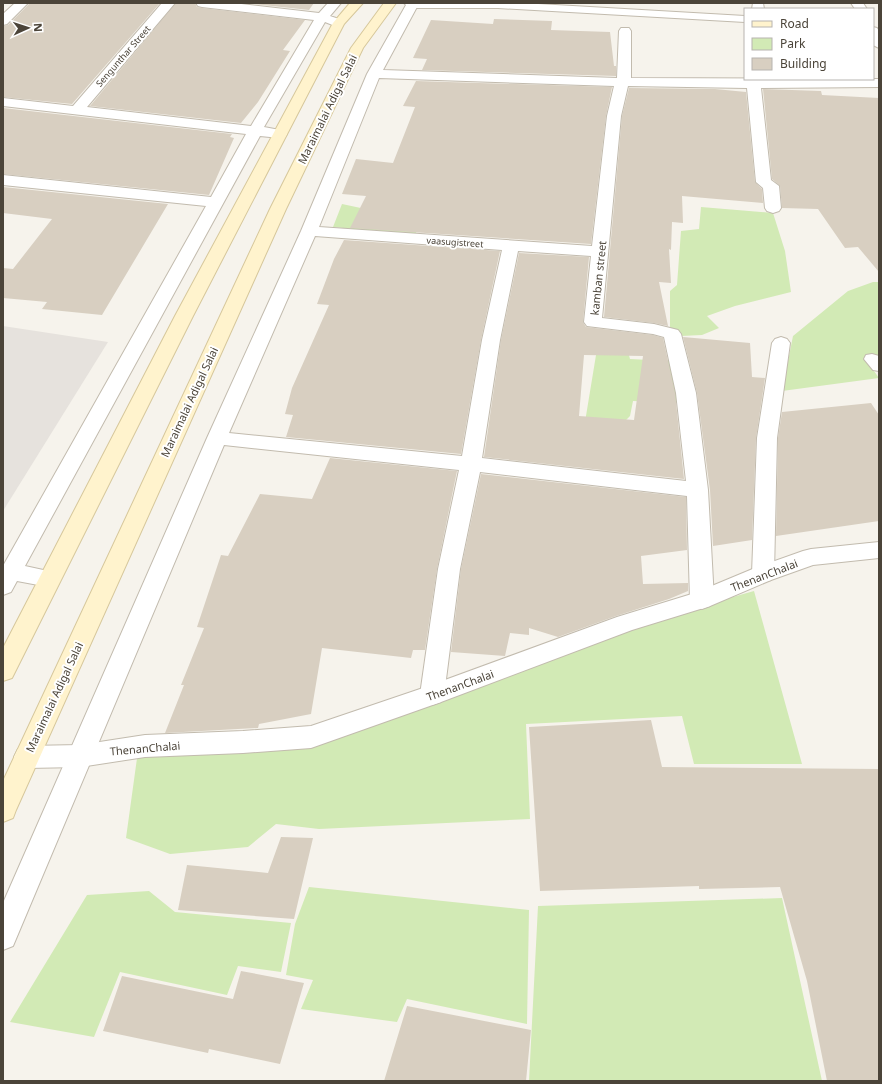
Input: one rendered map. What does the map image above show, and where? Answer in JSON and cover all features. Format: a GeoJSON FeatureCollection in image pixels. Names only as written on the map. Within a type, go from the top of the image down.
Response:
{"type":"FeatureCollection","features":[{"type":"Feature","properties":{"kind":"main road"},"geometry":{"type":"LineString","coordinates":[[3,671],[49,578],[184,316],[280,134],[340,23],[357,3]]}},
{"type":"Feature","properties":{"kind":"main road","name":"Maraimalai Adigal Salai"},"geometry":{"type":"LineString","coordinates":[[3,810],[278,209],[357,48],[390,3]]}},
{"type":"Feature","properties":{"kind":"street"},"geometry":{"type":"LineString","coordinates":[[3,21],[22,3]]}},
{"type":"Feature","properties":{"kind":"street","name":"Sengunthar Street"},"geometry":{"type":"LineString","coordinates":[[77,110],[168,3]]}},
{"type":"Feature","properties":{"kind":"street"},"geometry":{"type":"LineString","coordinates":[[202,3],[322,17],[340,23]]}},
{"type":"Feature","properties":{"kind":"street"},"geometry":{"type":"LineString","coordinates":[[7,579],[255,131],[322,17],[335,3]]}},
{"type":"Feature","properties":{"kind":"street"},"geometry":{"type":"LineString","coordinates":[[3,936],[217,438],[309,231],[374,74],[411,4]]}},
{"type":"Feature","properties":{"kind":"street","name":"kamban street"},"geometry":{"type":"LineString","coordinates":[[626,31],[624,81],[621,85],[614,116],[593,322],[654,329],[672,334],[686,393],[697,490],[702,600]]}},
{"type":"Feature","properties":{"kind":"street"},"geometry":{"type":"LineString","coordinates":[[874,34],[879,44]]}},
{"type":"Feature","properties":{"kind":"street"},"geometry":{"type":"LineString","coordinates":[[374,74],[549,81],[624,81],[754,85],[879,83]]}},
{"type":"Feature","properties":{"kind":"street"},"geometry":{"type":"LineString","coordinates":[[754,85],[764,182],[771,186],[773,208]]}},
{"type":"Feature","properties":{"kind":"street"},"geometry":{"type":"LineString","coordinates":[[3,102],[280,134]]}},
{"type":"Feature","properties":{"kind":"street"},"geometry":{"type":"LineString","coordinates":[[3,180],[216,202]]}},
{"type":"Feature","properties":{"kind":"street"},"geometry":{"type":"LineString","coordinates":[[202,228],[230,230]]}},
{"type":"Feature","properties":{"kind":"street","name":"vaasugistreet"},"geometry":{"type":"LineString","coordinates":[[309,231],[600,252]]}},
{"type":"Feature","properties":{"kind":"street"},"geometry":{"type":"LineString","coordinates":[[432,695],[449,569],[471,464],[491,340],[511,246]]}},
{"type":"Feature","properties":{"kind":"street"},"geometry":{"type":"LineString","coordinates":[[154,314],[184,316]]}},
{"type":"Feature","properties":{"kind":"street"},"geometry":{"type":"LineString","coordinates":[[763,574],[768,438],[781,343]]}},
{"type":"Feature","properties":{"kind":"street"},"geometry":{"type":"LineString","coordinates":[[217,438],[471,464],[697,490]]}},
{"type":"Feature","properties":{"kind":"street","name":"ThenanChalai"},"geometry":{"type":"LineString","coordinates":[[27,757],[80,756],[145,746],[243,742],[311,736],[432,695],[625,623],[702,600],[763,574],[811,557],[879,550]]}},
{"type":"Feature","properties":{"kind":"street"},"geometry":{"type":"LineString","coordinates":[[7,579],[49,578]]}},
{"type":"Feature","properties":{"kind":"lane"},"geometry":{"type":"LineString","coordinates":[[411,4],[498,4],[744,19]]}},
{"type":"Feature","properties":{"kind":"shaded area"},"geometry":{"type":"Polygon","coordinates":[[[3,326],[108,342],[3,511],[3,326]]]}},
{"type":"Feature","properties":{"kind":"green space"},"geometry":{"type":"Polygon","coordinates":[[[342,204],[417,220],[416,235],[333,227],[342,204]]]}},
{"type":"Feature","properties":{"kind":"green space"},"geometry":{"type":"Polygon","coordinates":[[[701,207],[773,213],[785,251],[791,292],[735,306],[707,316],[719,328],[702,335],[681,336],[670,327],[670,291],[677,285],[681,231],[699,229],[701,207]]]}},
{"type":"Feature","properties":{"kind":"green space"},"geometry":{"type":"Polygon","coordinates":[[[873,282],[879,282],[879,355],[864,357],[879,378],[782,391],[793,336],[848,291],[873,282]]]}},
{"type":"Feature","properties":{"kind":"green space"},"geometry":{"type":"Polygon","coordinates":[[[597,349],[628,352],[630,359],[670,361],[680,403],[633,401],[630,416],[621,425],[585,422],[597,349]]]}},
{"type":"Feature","properties":{"kind":"green space"},"geometry":{"type":"Polygon","coordinates":[[[754,591],[802,764],[694,764],[682,716],[526,724],[530,819],[319,829],[276,824],[248,847],[170,854],[126,838],[138,751],[283,742],[627,627],[754,591]]]}},
{"type":"Feature","properties":{"kind":"green space"},"geometry":{"type":"Polygon","coordinates":[[[309,887],[529,910],[527,1024],[407,999],[397,1022],[301,1009],[313,980],[286,975],[295,924],[309,887]]]}},
{"type":"Feature","properties":{"kind":"green space"},"geometry":{"type":"Polygon","coordinates":[[[149,891],[175,912],[291,923],[281,972],[238,966],[227,995],[120,972],[94,1037],[10,1022],[87,895],[149,891]]]}},
{"type":"Feature","properties":{"kind":"green space"},"geometry":{"type":"Polygon","coordinates":[[[782,898],[822,1081],[529,1081],[538,906],[782,898]]]}},
{"type":"Feature","properties":{"kind":"building"},"geometry":{"type":"Polygon","coordinates":[[[30,3],[160,3],[72,104],[3,97],[3,26],[8,25],[30,3]]]}},
{"type":"Feature","properties":{"kind":"building"},"geometry":{"type":"Polygon","coordinates":[[[176,3],[195,3],[197,7],[202,8],[305,20],[283,50],[290,51],[258,102],[241,123],[90,106],[176,3]]]}},
{"type":"Feature","properties":{"kind":"building"},"geometry":{"type":"Polygon","coordinates":[[[246,3],[314,3],[309,10],[246,3]]]}},
{"type":"Feature","properties":{"kind":"building"},"geometry":{"type":"Polygon","coordinates":[[[494,19],[552,21],[551,30],[610,32],[614,66],[616,66],[616,76],[422,70],[427,59],[413,58],[431,20],[493,24],[494,19]]]}},
{"type":"Feature","properties":{"kind":"building"},"geometry":{"type":"Polygon","coordinates":[[[416,81],[612,87],[606,116],[591,244],[350,228],[366,196],[342,194],[356,159],[393,163],[415,107],[403,106],[416,81]]]}},
{"type":"Feature","properties":{"kind":"building"},"geometry":{"type":"Polygon","coordinates":[[[629,88],[715,89],[746,92],[755,182],[762,189],[763,203],[682,196],[683,223],[672,222],[671,250],[669,249],[671,283],[659,282],[668,326],[604,317],[622,116],[629,88]]]}},
{"type":"Feature","properties":{"kind":"building"},"geometry":{"type":"Polygon","coordinates":[[[763,89],[821,91],[822,95],[879,98],[879,272],[858,247],[845,248],[818,209],[782,208],[780,186],[772,179],[763,89]]]}},
{"type":"Feature","properties":{"kind":"building"},"geometry":{"type":"Polygon","coordinates":[[[3,108],[232,134],[230,137],[234,138],[209,195],[3,174],[3,108]]]}},
{"type":"Feature","properties":{"kind":"building"},"geometry":{"type":"Polygon","coordinates":[[[3,187],[168,204],[102,315],[42,309],[47,302],[3,298],[3,268],[13,269],[52,219],[3,213],[3,187]]]}},
{"type":"Feature","properties":{"kind":"building"},"geometry":{"type":"Polygon","coordinates":[[[344,240],[500,251],[481,340],[461,454],[286,437],[293,415],[285,414],[292,388],[329,305],[317,304],[334,259],[344,240]]]}},
{"type":"Feature","properties":{"kind":"building"},"geometry":{"type":"Polygon","coordinates":[[[519,253],[589,257],[583,322],[586,327],[653,335],[663,338],[675,393],[684,479],[484,457],[501,340],[519,253]],[[584,355],[579,416],[634,420],[643,356],[584,355]]]}},
{"type":"Feature","properties":{"kind":"building"},"geometry":{"type":"Polygon","coordinates":[[[683,337],[750,343],[752,377],[765,378],[756,438],[752,540],[713,546],[710,490],[697,393],[683,337]]]}},
{"type":"Feature","properties":{"kind":"building"},"geometry":{"type":"Polygon","coordinates":[[[871,403],[879,415],[879,521],[776,536],[778,438],[782,412],[871,403]]]}},
{"type":"Feature","properties":{"kind":"building"},"geometry":{"type":"Polygon","coordinates":[[[330,458],[457,471],[437,569],[425,650],[413,650],[411,658],[322,648],[311,714],[259,724],[258,728],[165,733],[184,685],[181,685],[204,628],[197,627],[221,555],[228,556],[260,494],[312,499],[330,458]]]}},
{"type":"Feature","properties":{"kind":"building"},"geometry":{"type":"Polygon","coordinates":[[[481,474],[686,497],[687,550],[641,556],[643,584],[688,583],[688,591],[669,599],[558,637],[529,628],[529,635],[510,633],[505,656],[451,652],[461,569],[481,474]]]}},
{"type":"Feature","properties":{"kind":"building"},"geometry":{"type":"Polygon","coordinates":[[[651,720],[662,767],[879,769],[879,1081],[827,1081],[807,981],[780,887],[699,889],[699,886],[540,891],[529,727],[651,720]]]}},
{"type":"Feature","properties":{"kind":"building"},"geometry":{"type":"Polygon","coordinates":[[[281,837],[313,838],[294,919],[178,910],[187,865],[268,873],[281,837]]]}},
{"type":"Feature","properties":{"kind":"building"},"geometry":{"type":"Polygon","coordinates":[[[241,971],[304,983],[280,1064],[209,1049],[208,1053],[103,1031],[122,976],[233,999],[241,971]]]}},
{"type":"Feature","properties":{"kind":"building"},"geometry":{"type":"Polygon","coordinates":[[[407,1006],[531,1030],[526,1081],[384,1081],[407,1006]]]}}]}
